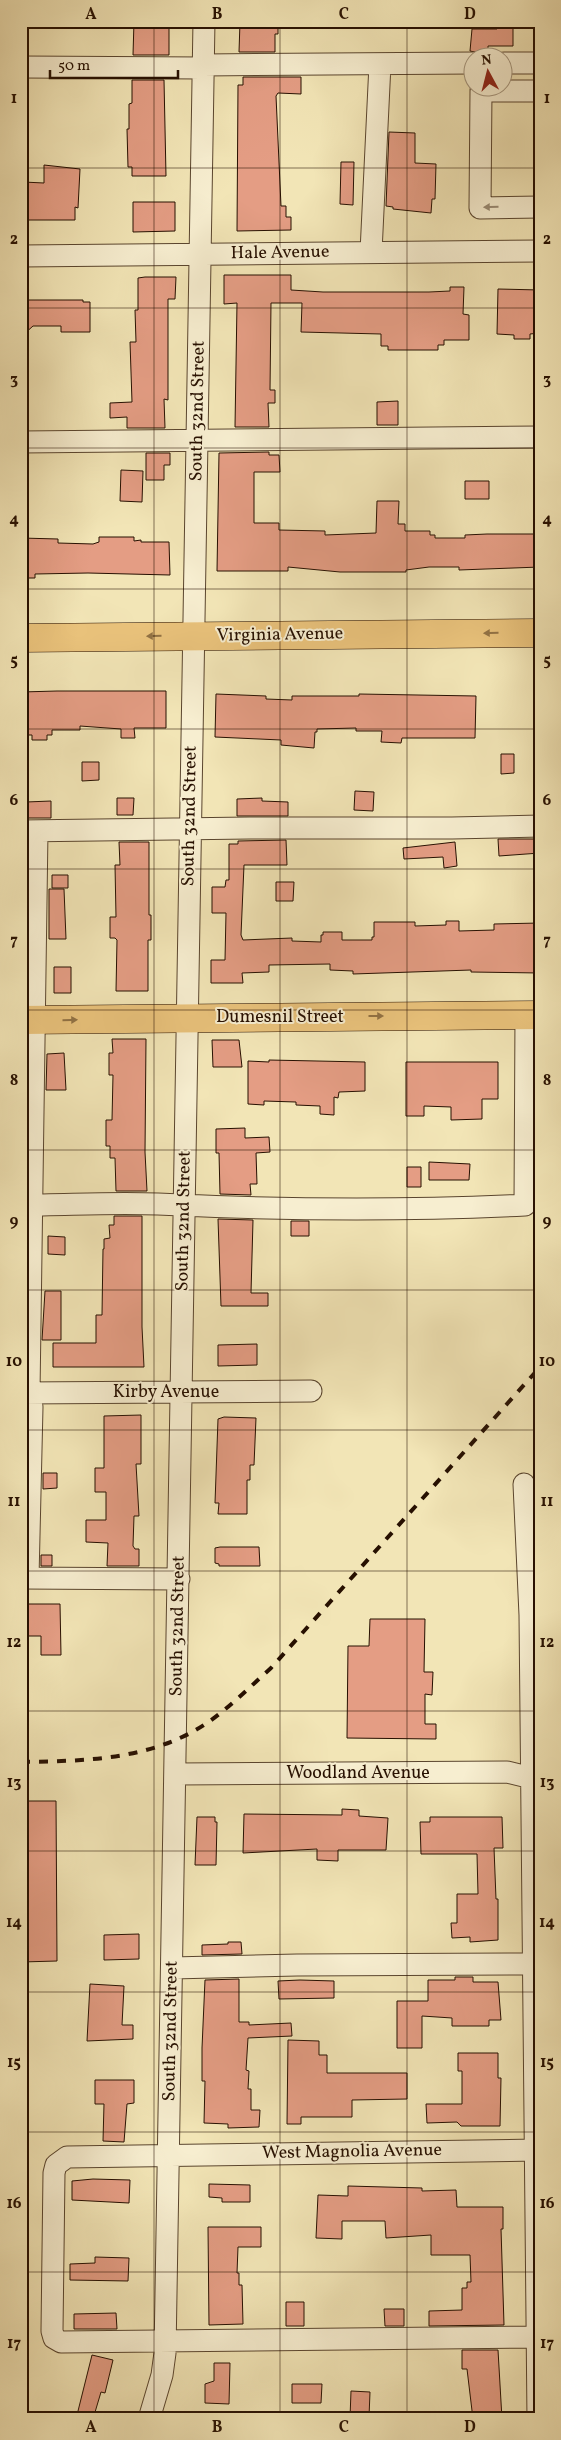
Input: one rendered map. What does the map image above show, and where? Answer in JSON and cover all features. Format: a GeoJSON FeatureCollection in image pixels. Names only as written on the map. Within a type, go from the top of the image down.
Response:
{"type":"FeatureCollection","features":[{"type":"Feature","properties":{"kind":"main road","name":"Virginia Avenue"},"geometry":{"type":"LineString","coordinates":[[21,638],[540,633]]}},
{"type":"Feature","properties":{"kind":"main road","name":"Dumesnil Street"},"geometry":{"type":"LineString","coordinates":[[29,1020],[533,1015]]}},
{"type":"Feature","properties":{"kind":"street","name":"South 32nd Street"},"geometry":{"type":"LineString","coordinates":[[149,2419],[162,2375],[165,2340],[204,21]]}},
{"type":"Feature","properties":{"kind":"street"},"geometry":{"type":"LineString","coordinates":[[21,67],[203,67],[464,63]]}},
{"type":"Feature","properties":{"kind":"street"},"geometry":{"type":"LineString","coordinates":[[514,63],[540,63]]}},
{"type":"Feature","properties":{"kind":"street"},"geometry":{"type":"LineString","coordinates":[[372,252],[380,64]]}},
{"type":"Feature","properties":{"kind":"street"},"geometry":{"type":"LineString","coordinates":[[540,91],[481,92],[480,208],[540,207]]}},
{"type":"Feature","properties":{"kind":"street","name":"Hale Avenue"},"geometry":{"type":"LineString","coordinates":[[21,256],[540,250]]}},
{"type":"Feature","properties":{"kind":"street"},"geometry":{"type":"LineString","coordinates":[[21,442],[91,440],[197,442],[540,437]]}},
{"type":"Feature","properties":{"kind":"street"},"geometry":{"type":"LineString","coordinates":[[179,1579],[25,1578],[32,1407],[25,1393],[29,831],[540,826]]}},
{"type":"Feature","properties":{"kind":"street"},"geometry":{"type":"LineString","coordinates":[[27,1205],[157,1204],[297,1210],[433,1210],[525,1205],[533,1015]]}},
{"type":"Feature","properties":{"kind":"street","name":"Kirby Avenue"},"geometry":{"type":"LineString","coordinates":[[25,1393],[311,1391]]}},
{"type":"Feature","properties":{"kind":"street"},"geometry":{"type":"LineString","coordinates":[[524,1484],[536,1779],[533,1964],[538,2419]]}},
{"type":"Feature","properties":{"kind":"street","name":"Woodland Avenue"},"geometry":{"type":"LineString","coordinates":[[176,1774],[507,1772],[536,1779]]}},
{"type":"Feature","properties":{"kind":"street"},"geometry":{"type":"LineString","coordinates":[[172,1968],[297,1964],[533,1964]]}},
{"type":"Feature","properties":{"kind":"street","name":"West Magnolia Avenue"},"geometry":{"type":"LineString","coordinates":[[165,2340],[61,2342],[54,2338],[52,2321],[54,2173],[56,2165],[67,2156],[536,2150]]}},
{"type":"Feature","properties":{"kind":"street"},"geometry":{"type":"LineString","coordinates":[[165,2340],[538,2337]]}},
{"type":"Feature","properties":{"kind":"building"},"geometry":{"type":"Polygon","coordinates":[[[134,21],[169,21],[169,55],[133,55],[134,21]]]}},
{"type":"Feature","properties":{"kind":"building"},"geometry":{"type":"Polygon","coordinates":[[[278,21],[278,34],[275,34],[275,52],[239,52],[240,22],[278,21]]]}},
{"type":"Feature","properties":{"kind":"building"},"geometry":{"type":"Polygon","coordinates":[[[497,25],[513,26],[513,46],[470,48],[472,29],[497,29],[497,25]]]}},
{"type":"Feature","properties":{"kind":"building"},"geometry":{"type":"Polygon","coordinates":[[[243,77],[301,77],[301,94],[278,93],[276,96],[281,206],[286,206],[286,217],[291,217],[291,230],[237,231],[238,85],[243,85],[243,77]]]}},
{"type":"Feature","properties":{"kind":"building"},"geometry":{"type":"Polygon","coordinates":[[[132,80],[164,80],[166,176],[132,176],[132,167],[128,167],[127,129],[129,129],[129,104],[132,103],[132,80]]]}},
{"type":"Feature","properties":{"kind":"building"},"geometry":{"type":"Polygon","coordinates":[[[389,132],[415,133],[415,163],[436,164],[435,199],[432,199],[431,213],[393,209],[393,207],[386,206],[389,132]]]}},
{"type":"Feature","properties":{"kind":"building"},"geometry":{"type":"Polygon","coordinates":[[[341,162],[354,162],[353,205],[340,204],[341,162]]]}},
{"type":"Feature","properties":{"kind":"building"},"geometry":{"type":"Polygon","coordinates":[[[44,165],[80,169],[78,208],[75,207],[75,220],[23,220],[23,182],[44,183],[44,165]]]}},
{"type":"Feature","properties":{"kind":"building"},"geometry":{"type":"Polygon","coordinates":[[[133,202],[175,202],[175,231],[133,232],[133,202]]]}},
{"type":"Feature","properties":{"kind":"building"},"geometry":{"type":"Polygon","coordinates":[[[224,275],[291,275],[291,290],[323,292],[429,292],[450,291],[450,287],[464,287],[463,314],[469,315],[469,340],[444,340],[444,345],[438,345],[438,350],[388,350],[388,346],[381,346],[381,334],[301,332],[302,303],[271,303],[270,390],[275,390],[275,403],[268,403],[269,427],[235,427],[237,303],[224,304],[224,275]]]}},
{"type":"Feature","properties":{"kind":"building"},"geometry":{"type":"Polygon","coordinates":[[[176,277],[175,299],[168,299],[168,400],[164,399],[165,428],[127,428],[127,417],[110,418],[110,403],[132,402],[130,342],[136,342],[135,310],[138,310],[138,278],[176,277]]]}},
{"type":"Feature","properties":{"kind":"building"},"geometry":{"type":"Polygon","coordinates":[[[498,289],[540,290],[540,333],[530,334],[530,339],[514,339],[514,335],[497,334],[498,289]]]}},
{"type":"Feature","properties":{"kind":"building"},"geometry":{"type":"Polygon","coordinates":[[[23,300],[83,300],[83,302],[90,302],[90,332],[61,332],[61,326],[33,326],[23,335],[23,300]]]}},
{"type":"Feature","properties":{"kind":"building"},"geometry":{"type":"Polygon","coordinates":[[[398,401],[398,425],[377,425],[377,402],[398,401]]]}},
{"type":"Feature","properties":{"kind":"building"},"geometry":{"type":"Polygon","coordinates":[[[269,452],[269,455],[279,455],[280,472],[254,472],[254,523],[279,523],[279,530],[325,531],[325,535],[376,533],[377,501],[399,501],[398,524],[405,524],[405,531],[430,531],[430,535],[435,535],[435,538],[465,538],[465,535],[487,534],[540,534],[540,567],[459,570],[459,567],[429,567],[406,570],[406,572],[340,572],[288,567],[288,571],[217,571],[219,453],[269,452]]]}},
{"type":"Feature","properties":{"kind":"building"},"geometry":{"type":"Polygon","coordinates":[[[146,453],[170,453],[170,465],[164,465],[164,480],[146,480],[146,453]]]}},
{"type":"Feature","properties":{"kind":"building"},"geometry":{"type":"Polygon","coordinates":[[[121,470],[143,471],[142,502],[120,501],[121,470]]]}},
{"type":"Feature","properties":{"kind":"building"},"geometry":{"type":"Polygon","coordinates":[[[465,481],[489,481],[489,499],[465,499],[465,481]]]}},
{"type":"Feature","properties":{"kind":"building"},"geometry":{"type":"Polygon","coordinates":[[[99,537],[134,537],[134,541],[141,540],[141,542],[169,542],[170,575],[35,574],[35,578],[21,578],[21,538],[58,539],[58,543],[93,544],[99,542],[99,537]]]}},
{"type":"Feature","properties":{"kind":"building"},"geometry":{"type":"Polygon","coordinates":[[[166,691],[166,728],[134,728],[135,738],[121,738],[121,729],[80,726],[80,730],[52,730],[52,735],[47,735],[47,740],[32,740],[32,735],[28,735],[28,730],[21,730],[21,692],[166,691]]]}},
{"type":"Feature","properties":{"kind":"building"},"geometry":{"type":"Polygon","coordinates":[[[216,694],[266,696],[266,699],[292,700],[292,696],[359,696],[359,694],[476,696],[475,738],[402,738],[401,743],[381,742],[382,731],[356,731],[356,728],[317,729],[317,732],[315,732],[314,748],[281,745],[281,740],[215,737],[216,694]]]}},
{"type":"Feature","properties":{"kind":"building"},"geometry":{"type":"Polygon","coordinates":[[[501,754],[514,754],[514,773],[501,774],[501,754]]]}},
{"type":"Feature","properties":{"kind":"building"},"geometry":{"type":"Polygon","coordinates":[[[82,762],[99,762],[99,780],[82,781],[82,762]]]}},
{"type":"Feature","properties":{"kind":"building"},"geometry":{"type":"Polygon","coordinates":[[[355,791],[374,792],[373,811],[354,810],[355,791]]]}},
{"type":"Feature","properties":{"kind":"building"},"geometry":{"type":"Polygon","coordinates":[[[117,798],[134,798],[133,815],[117,815],[117,798]]]}},
{"type":"Feature","properties":{"kind":"building"},"geometry":{"type":"Polygon","coordinates":[[[262,798],[262,801],[288,802],[288,816],[237,816],[237,799],[262,798]]]}},
{"type":"Feature","properties":{"kind":"building"},"geometry":{"type":"Polygon","coordinates":[[[51,801],[51,818],[27,818],[26,802],[51,801]]]}},
{"type":"Feature","properties":{"kind":"building"},"geometry":{"type":"Polygon","coordinates":[[[498,839],[540,839],[540,853],[499,856],[498,839]]]}},
{"type":"Feature","properties":{"kind":"building"},"geometry":{"type":"Polygon","coordinates":[[[286,840],[287,865],[244,865],[241,935],[243,940],[292,938],[292,941],[321,942],[323,932],[342,932],[342,940],[372,940],[372,937],[374,937],[374,922],[415,922],[415,926],[446,925],[446,921],[459,921],[459,931],[494,930],[494,924],[540,923],[540,973],[471,972],[471,970],[353,974],[353,971],[330,970],[330,964],[269,965],[269,972],[242,973],[243,983],[211,983],[211,960],[225,960],[226,913],[212,913],[212,887],[225,887],[226,880],[229,880],[229,844],[238,844],[238,841],[286,840]]]}},
{"type":"Feature","properties":{"kind":"building"},"geometry":{"type":"Polygon","coordinates":[[[119,842],[149,842],[151,940],[148,940],[148,991],[116,991],[117,940],[110,938],[110,917],[116,917],[115,865],[120,865],[119,842]]]}},
{"type":"Feature","properties":{"kind":"building"},"geometry":{"type":"Polygon","coordinates":[[[455,842],[457,866],[444,868],[443,857],[404,859],[403,848],[455,842]]]}},
{"type":"Feature","properties":{"kind":"building"},"geometry":{"type":"Polygon","coordinates":[[[52,875],[68,875],[68,888],[52,888],[52,875]]]}},
{"type":"Feature","properties":{"kind":"building"},"geometry":{"type":"Polygon","coordinates":[[[276,882],[294,882],[293,901],[276,901],[276,882]]]}},
{"type":"Feature","properties":{"kind":"building"},"geometry":{"type":"Polygon","coordinates":[[[49,889],[64,889],[66,939],[49,939],[49,889]]]}},
{"type":"Feature","properties":{"kind":"building"},"geometry":{"type":"Polygon","coordinates":[[[54,967],[71,967],[71,993],[54,993],[54,967]]]}},
{"type":"Feature","properties":{"kind":"building"},"geometry":{"type":"Polygon","coordinates":[[[112,1039],[146,1039],[145,1152],[147,1191],[116,1191],[115,1158],[110,1158],[110,1146],[106,1146],[106,1120],[112,1120],[113,1075],[109,1075],[109,1053],[113,1053],[112,1039]]]}},
{"type":"Feature","properties":{"kind":"building"},"geometry":{"type":"Polygon","coordinates":[[[212,1040],[239,1040],[242,1067],[213,1067],[212,1040]]]}},
{"type":"Feature","properties":{"kind":"building"},"geometry":{"type":"Polygon","coordinates":[[[64,1053],[66,1090],[46,1090],[47,1054],[64,1053]]]}},
{"type":"Feature","properties":{"kind":"building"},"geometry":{"type":"Polygon","coordinates":[[[269,1060],[365,1062],[365,1091],[339,1092],[338,1098],[334,1097],[334,1115],[320,1114],[320,1106],[296,1105],[296,1102],[264,1101],[264,1105],[248,1104],[248,1061],[269,1062],[269,1060]]]}},
{"type":"Feature","properties":{"kind":"building"},"geometry":{"type":"Polygon","coordinates":[[[406,1062],[498,1062],[498,1099],[482,1099],[482,1119],[451,1120],[451,1107],[424,1106],[424,1116],[406,1116],[406,1062]]]}},
{"type":"Feature","properties":{"kind":"building"},"geometry":{"type":"Polygon","coordinates":[[[245,1128],[245,1138],[269,1137],[270,1152],[256,1153],[257,1184],[250,1184],[251,1195],[220,1194],[219,1153],[216,1153],[216,1129],[245,1128]]]}},
{"type":"Feature","properties":{"kind":"building"},"geometry":{"type":"Polygon","coordinates":[[[429,1162],[470,1164],[469,1180],[429,1180],[429,1162]]]}},
{"type":"Feature","properties":{"kind":"building"},"geometry":{"type":"Polygon","coordinates":[[[407,1167],[421,1167],[421,1187],[407,1187],[407,1167]]]}},
{"type":"Feature","properties":{"kind":"building"},"geometry":{"type":"Polygon","coordinates":[[[114,1216],[142,1216],[144,1367],[53,1367],[53,1343],[96,1343],[96,1315],[102,1315],[104,1239],[110,1238],[109,1225],[114,1225],[114,1216]]]}},
{"type":"Feature","properties":{"kind":"building"},"geometry":{"type":"Polygon","coordinates":[[[218,1219],[253,1220],[251,1293],[268,1293],[268,1306],[221,1306],[218,1219]]]}},
{"type":"Feature","properties":{"kind":"building"},"geometry":{"type":"Polygon","coordinates":[[[291,1221],[309,1221],[309,1236],[291,1236],[291,1221]]]}},
{"type":"Feature","properties":{"kind":"building"},"geometry":{"type":"Polygon","coordinates":[[[48,1236],[65,1237],[65,1255],[48,1254],[48,1236]]]}},
{"type":"Feature","properties":{"kind":"building"},"geometry":{"type":"Polygon","coordinates":[[[45,1291],[61,1291],[61,1340],[42,1340],[45,1291]]]}},
{"type":"Feature","properties":{"kind":"building"},"geometry":{"type":"Polygon","coordinates":[[[257,1344],[257,1365],[218,1366],[218,1345],[257,1344]]]}},
{"type":"Feature","properties":{"kind":"building"},"geometry":{"type":"Polygon","coordinates":[[[141,1415],[141,1464],[136,1464],[139,1516],[134,1516],[133,1546],[135,1549],[139,1549],[139,1566],[107,1566],[108,1543],[86,1542],[86,1520],[106,1520],[106,1492],[95,1492],[95,1468],[104,1468],[104,1416],[141,1415]]]}},
{"type":"Feature","properties":{"kind":"building"},"geometry":{"type":"Polygon","coordinates":[[[224,1417],[256,1418],[254,1465],[250,1465],[250,1480],[247,1480],[247,1514],[218,1514],[219,1503],[215,1503],[218,1419],[224,1417]]]}},
{"type":"Feature","properties":{"kind":"building"},"geometry":{"type":"Polygon","coordinates":[[[43,1473],[57,1473],[57,1488],[43,1489],[43,1473]]]}},
{"type":"Feature","properties":{"kind":"building"},"geometry":{"type":"Polygon","coordinates":[[[259,1547],[260,1566],[219,1566],[219,1564],[215,1563],[215,1548],[259,1547]]]}},
{"type":"Feature","properties":{"kind":"building"},"geometry":{"type":"Polygon","coordinates":[[[41,1555],[52,1555],[52,1566],[41,1566],[41,1555]]]}},
{"type":"Feature","properties":{"kind":"building"},"geometry":{"type":"Polygon","coordinates":[[[21,1604],[60,1604],[61,1655],[41,1655],[41,1636],[21,1636],[21,1604]]]}},
{"type":"Feature","properties":{"kind":"building"},"geometry":{"type":"Polygon","coordinates":[[[370,1619],[425,1619],[424,1672],[433,1672],[432,1695],[425,1694],[425,1724],[436,1724],[436,1739],[347,1738],[348,1646],[369,1646],[370,1619]]]}},
{"type":"Feature","properties":{"kind":"building"},"geometry":{"type":"Polygon","coordinates":[[[21,1801],[56,1801],[57,1961],[21,1962],[21,1801]]]}},
{"type":"Feature","properties":{"kind":"building"},"geometry":{"type":"Polygon","coordinates":[[[342,1809],[359,1810],[359,1816],[388,1818],[386,1850],[338,1850],[338,1861],[317,1860],[317,1849],[243,1853],[244,1814],[342,1815],[342,1809]]]}},
{"type":"Feature","properties":{"kind":"building"},"geometry":{"type":"Polygon","coordinates":[[[197,1817],[215,1817],[215,1822],[217,1822],[216,1865],[195,1865],[197,1817]]]}},
{"type":"Feature","properties":{"kind":"building"},"geometry":{"type":"Polygon","coordinates":[[[430,1817],[502,1817],[503,1848],[494,1848],[496,1899],[498,1899],[498,1940],[470,1942],[470,1937],[452,1938],[451,1923],[457,1923],[457,1894],[478,1894],[477,1854],[421,1854],[420,1822],[430,1822],[430,1817]]]}},
{"type":"Feature","properties":{"kind":"building"},"geometry":{"type":"Polygon","coordinates":[[[139,1934],[139,1959],[104,1960],[104,1935],[139,1934]]]}},
{"type":"Feature","properties":{"kind":"building"},"geometry":{"type":"Polygon","coordinates":[[[228,1942],[241,1942],[242,1954],[202,1955],[202,1945],[228,1944],[228,1942]]]}},
{"type":"Feature","properties":{"kind":"building"},"geometry":{"type":"Polygon","coordinates":[[[455,1977],[473,1977],[473,1982],[498,1982],[501,2020],[489,2020],[489,2026],[452,2026],[452,2018],[422,2016],[422,2048],[397,2048],[397,2001],[428,2001],[428,1980],[455,1980],[455,1977]]]}},
{"type":"Feature","properties":{"kind":"building"},"geometry":{"type":"Polygon","coordinates":[[[239,1979],[239,2022],[249,2022],[249,2025],[291,2023],[292,2036],[248,2038],[246,2070],[249,2071],[248,2089],[251,2089],[251,2110],[260,2110],[259,2127],[228,2128],[228,2124],[204,2123],[205,2081],[202,2081],[202,2048],[205,1980],[239,1979]]]}},
{"type":"Feature","properties":{"kind":"building"},"geometry":{"type":"Polygon","coordinates":[[[278,1981],[334,1981],[334,1998],[279,1999],[278,1981]]]}},
{"type":"Feature","properties":{"kind":"building"},"geometry":{"type":"Polygon","coordinates":[[[90,1984],[124,1986],[122,2025],[133,2025],[133,2039],[87,2041],[90,1984]]]}},
{"type":"Feature","properties":{"kind":"building"},"geometry":{"type":"Polygon","coordinates":[[[288,2040],[319,2041],[319,2055],[327,2055],[327,2073],[407,2073],[407,2099],[352,2100],[352,2117],[301,2117],[301,2124],[287,2124],[288,2040]]]}},
{"type":"Feature","properties":{"kind":"building"},"geometry":{"type":"Polygon","coordinates":[[[458,2053],[498,2053],[498,2078],[501,2078],[500,2126],[461,2126],[457,2122],[427,2123],[426,2104],[462,2104],[462,2071],[458,2071],[458,2053]]]}},
{"type":"Feature","properties":{"kind":"building"},"geometry":{"type":"Polygon","coordinates":[[[95,2080],[134,2080],[134,2103],[127,2104],[124,2142],[103,2141],[104,2104],[95,2104],[95,2080]]]}},
{"type":"Feature","properties":{"kind":"building"},"geometry":{"type":"Polygon","coordinates":[[[93,2179],[130,2180],[129,2203],[72,2200],[72,2181],[93,2179]]]}},
{"type":"Feature","properties":{"kind":"building"},"geometry":{"type":"Polygon","coordinates":[[[209,2184],[250,2185],[250,2202],[222,2202],[222,2198],[209,2197],[209,2184]]]}},
{"type":"Feature","properties":{"kind":"building"},"geometry":{"type":"Polygon","coordinates":[[[348,2186],[422,2188],[422,2191],[456,2190],[457,2207],[503,2207],[503,2229],[501,2229],[504,2325],[429,2326],[429,2311],[462,2310],[462,2288],[467,2288],[467,2282],[471,2282],[470,2255],[431,2255],[431,2235],[386,2238],[385,2221],[342,2221],[342,2239],[316,2238],[318,2195],[348,2196],[348,2186]]]}},
{"type":"Feature","properties":{"kind":"building"},"geometry":{"type":"Polygon","coordinates":[[[208,2227],[261,2227],[261,2247],[238,2247],[237,2273],[239,2273],[239,2285],[242,2285],[243,2324],[209,2325],[208,2227]]]}},
{"type":"Feature","properties":{"kind":"building"},"geometry":{"type":"Polygon","coordinates":[[[95,2257],[129,2258],[128,2281],[70,2280],[70,2264],[95,2263],[95,2257]]]}},
{"type":"Feature","properties":{"kind":"building"},"geometry":{"type":"Polygon","coordinates":[[[286,2302],[304,2302],[304,2326],[286,2326],[286,2302]]]}},
{"type":"Feature","properties":{"kind":"building"},"geometry":{"type":"Polygon","coordinates":[[[384,2309],[404,2309],[404,2326],[385,2326],[384,2309]]]}},
{"type":"Feature","properties":{"kind":"building"},"geometry":{"type":"Polygon","coordinates":[[[116,2313],[117,2329],[74,2329],[74,2314],[116,2313]]]}},
{"type":"Feature","properties":{"kind":"building"},"geometry":{"type":"Polygon","coordinates":[[[462,2350],[498,2350],[502,2419],[473,2419],[467,2369],[462,2369],[462,2350]]]}},
{"type":"Feature","properties":{"kind":"building"},"geometry":{"type":"Polygon","coordinates":[[[92,2355],[113,2360],[105,2393],[101,2392],[93,2419],[76,2419],[92,2355]]]}},
{"type":"Feature","properties":{"kind":"building"},"geometry":{"type":"Polygon","coordinates":[[[214,2363],[230,2363],[229,2404],[205,2403],[205,2384],[214,2381],[214,2363]]]}},
{"type":"Feature","properties":{"kind":"building"},"geometry":{"type":"Polygon","coordinates":[[[292,2384],[322,2384],[321,2403],[292,2403],[292,2384]]]}},
{"type":"Feature","properties":{"kind":"building"},"geometry":{"type":"Polygon","coordinates":[[[351,2391],[370,2392],[369,2417],[350,2418],[351,2391]]]}},
{"type":"Feature","properties":{"kind":"railway"},"geometry":{"type":"LineString","coordinates":[[21,1762],[95,1759],[143,1751],[189,1734],[218,1715],[271,1668],[540,1367]]}}]}
